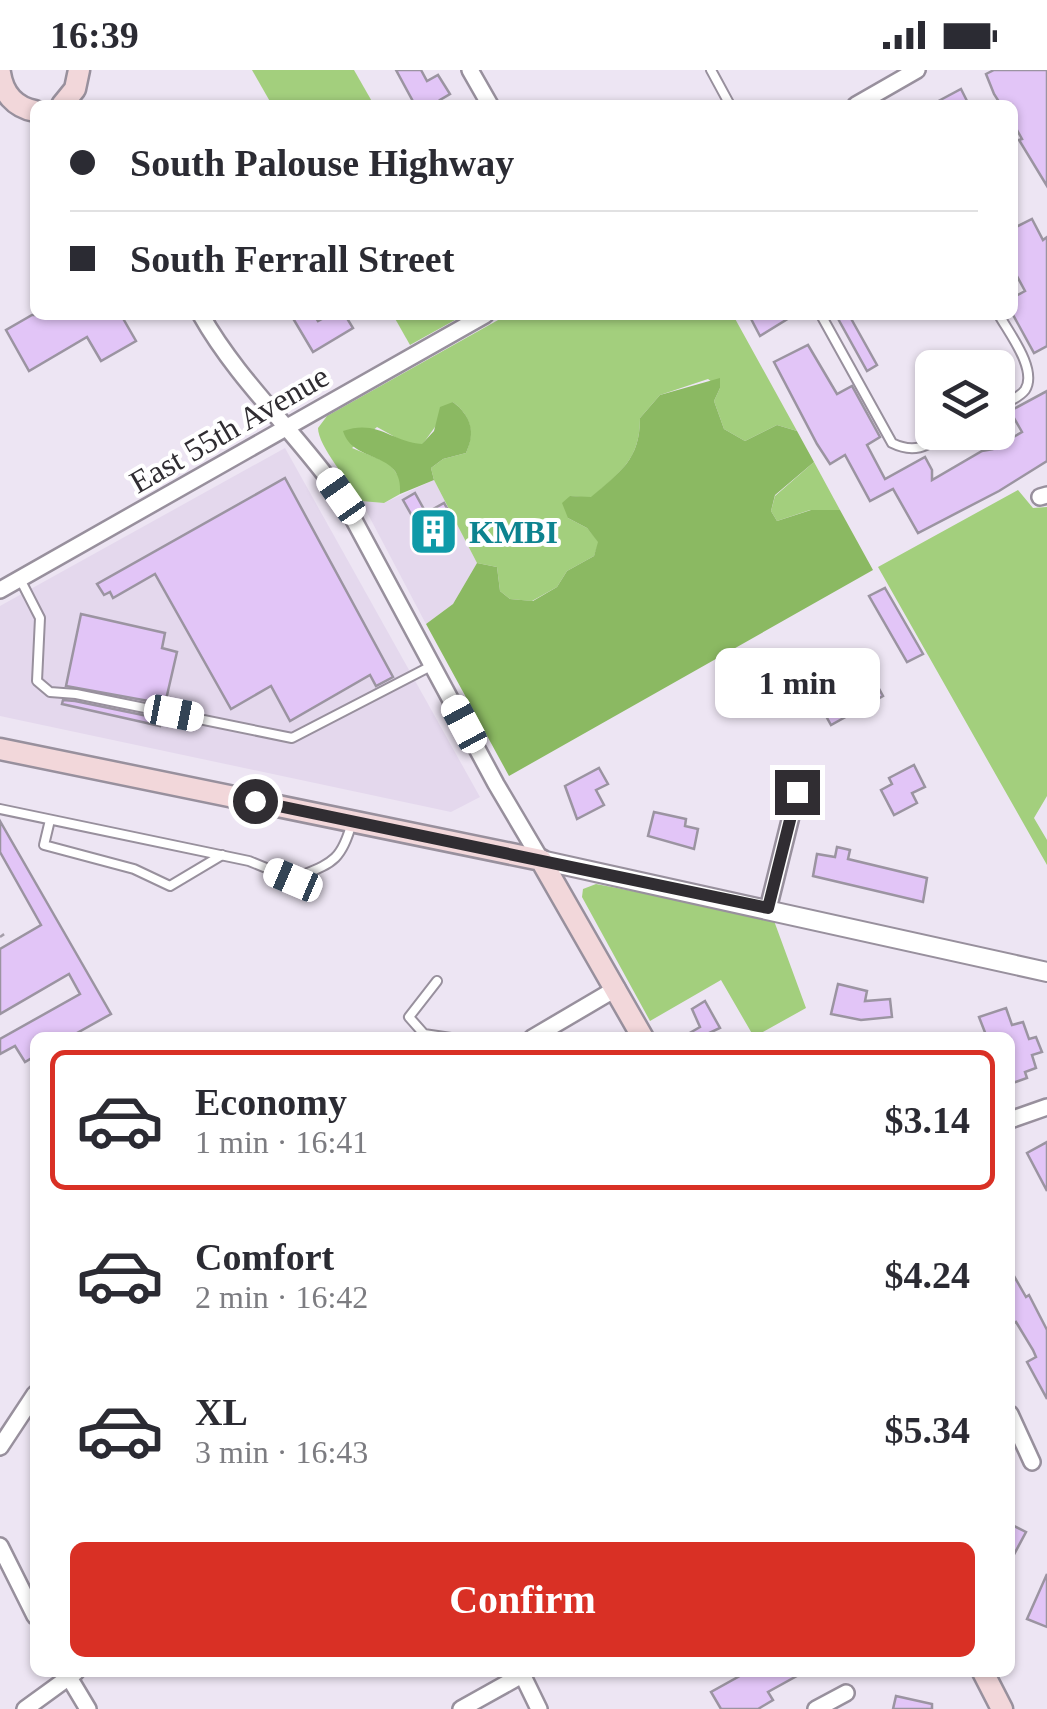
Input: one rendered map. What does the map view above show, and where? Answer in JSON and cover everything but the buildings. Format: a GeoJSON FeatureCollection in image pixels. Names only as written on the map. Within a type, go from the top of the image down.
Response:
{"type":"FeatureCollection","features":[{"type":"Feature","properties":{"kind":"main road"},"geometry":{"type":"LineString","coordinates":[[1,83],[16,104],[30,109]]}},
{"type":"Feature","properties":{"kind":"main road"},"geometry":{"type":"LineString","coordinates":[[0,749],[541,860],[641,1032]]}},
{"type":"Feature","properties":{"kind":"main road"},"geometry":{"type":"LineString","coordinates":[[986,1677],[1002,1709]]}},
{"type":"Feature","properties":{"kind":"street"},"geometry":{"type":"LineString","coordinates":[[470,70],[487,100]]}},
{"type":"Feature","properties":{"kind":"street"},"geometry":{"type":"LineString","coordinates":[[877,100],[918,70]]}},
{"type":"Feature","properties":{"kind":"street"},"geometry":{"type":"LineString","coordinates":[[203,320],[236,370],[341,496],[541,860],[1047,972]]}},
{"type":"Feature","properties":{"kind":"street","name":"East 55th Avenue"},"geometry":{"type":"LineString","coordinates":[[0,590],[476,320]]}},
{"type":"Feature","properties":{"kind":"street"},"geometry":{"type":"LineString","coordinates":[[768,908],[797,792]]}},
{"type":"Feature","properties":{"kind":"street"},"geometry":{"type":"LineString","coordinates":[[542,1032],[616,988]]}},
{"type":"Feature","properties":{"kind":"street"},"geometry":{"type":"LineString","coordinates":[[1015,1118],[1047,1108]]}},
{"type":"Feature","properties":{"kind":"street"},"geometry":{"type":"LineString","coordinates":[[0,1447],[30,1402]]}},
{"type":"Feature","properties":{"kind":"street"},"geometry":{"type":"LineString","coordinates":[[1015,1425],[1032,1462]]}},
{"type":"Feature","properties":{"kind":"street"},"geometry":{"type":"LineString","coordinates":[[0,1546],[30,1606]]}},
{"type":"Feature","properties":{"kind":"street"},"geometry":{"type":"LineString","coordinates":[[24,1709],[68,1677]]}},
{"type":"Feature","properties":{"kind":"street"},"geometry":{"type":"LineString","coordinates":[[72,1677],[88,1709]]}},
{"type":"Feature","properties":{"kind":"street"},"geometry":{"type":"LineString","coordinates":[[461,1709],[517,1677]]}},
{"type":"Feature","properties":{"kind":"street"},"geometry":{"type":"LineString","coordinates":[[523,1677],[539,1709]]}},
{"type":"Feature","properties":{"kind":"street"},"geometry":{"type":"LineString","coordinates":[[816,1709],[846,1693]]}},
{"type":"Feature","properties":{"kind":"lane"},"geometry":{"type":"LineString","coordinates":[[711,70],[727,100]]}},
{"type":"Feature","properties":{"kind":"lane"},"geometry":{"type":"LineString","coordinates":[[823,320],[892,443],[915,450]]}},
{"type":"Feature","properties":{"kind":"lane"},"geometry":{"type":"LineString","coordinates":[[1002,320],[1027,366],[1029,381],[1023,394],[1015,398]]}},
{"type":"Feature","properties":{"kind":"lane"},"geometry":{"type":"LineString","coordinates":[[20,579],[40,618],[37,680],[50,692],[292,738],[434,665]]}},
{"type":"Feature","properties":{"kind":"lane"},"geometry":{"type":"LineString","coordinates":[[0,809],[249,861],[293,880],[344,852],[352,822]]}},
{"type":"Feature","properties":{"kind":"lane"},"geometry":{"type":"LineString","coordinates":[[50,820],[44,845],[134,869],[170,886],[222,856]]}},
{"type":"Feature","properties":{"kind":"lane"},"geometry":{"type":"LineString","coordinates":[[422,1032],[409,1018],[437,981]]}},
{"type":"Feature","properties":{"kind":"path"},"geometry":{"type":"LineString","coordinates":[[0,937],[10,930]]}},
{"type":"Feature","properties":{"kind":"shaded area"},"geometry":{"type":"Polygon","coordinates":[[[285,448],[480,797],[451,812],[0,716],[0,606],[285,448]]]}},
{"type":"Feature","properties":{"kind":"shaded area"},"geometry":{"type":"Polygon","coordinates":[[[434,480],[477,563],[453,604],[426,624],[361,501],[384,503],[434,480]]]}},
{"type":"Feature","properties":{"kind":"green space"},"geometry":{"type":"Polygon","coordinates":[[[252,70],[354,70],[371,100],[269,100],[252,70]]]}},
{"type":"Feature","properties":{"kind":"green space"},"geometry":{"type":"Polygon","coordinates":[[[396,320],[455,320],[410,345],[396,320]]]}},
{"type":"Feature","properties":{"kind":"green space"},"geometry":{"type":"Polygon","coordinates":[[[498,320],[736,320],[797,431],[777,425],[745,441],[724,429],[714,401],[720,388],[708,379],[660,395],[640,418],[636,445],[619,472],[591,498],[570,496],[568,518],[587,528],[599,542],[594,556],[567,571],[557,587],[532,601],[510,599],[500,591],[497,567],[477,563],[434,480],[431,468],[443,459],[466,453],[469,445],[470,425],[459,407],[453,402],[422,445],[404,442],[377,427],[352,448],[389,463],[402,481],[400,494],[384,503],[361,501],[329,454],[318,428],[327,416],[498,320]]]}},
{"type":"Feature","properties":{"kind":"green space"},"geometry":{"type":"Polygon","coordinates":[[[720,378],[714,401],[724,429],[745,441],[777,425],[797,431],[814,462],[775,495],[771,511],[777,521],[811,510],[840,510],[873,570],[509,776],[426,624],[453,604],[477,563],[497,567],[500,591],[510,599],[533,601],[557,587],[567,571],[594,556],[598,542],[587,528],[568,518],[562,503],[570,496],[591,497],[619,472],[636,445],[640,418],[660,395],[720,378]]]}},
{"type":"Feature","properties":{"kind":"green space"},"geometry":{"type":"Polygon","coordinates":[[[453,402],[470,425],[466,453],[443,459],[431,468],[434,480],[400,494],[394,470],[357,449],[343,431],[374,429],[422,444],[434,431],[440,407],[453,402]]]}},
{"type":"Feature","properties":{"kind":"green space"},"geometry":{"type":"Polygon","coordinates":[[[814,462],[840,510],[810,510],[777,521],[771,511],[775,496],[814,462]]]}},
{"type":"Feature","properties":{"kind":"green space"},"geometry":{"type":"Polygon","coordinates":[[[1018,490],[1033,508],[1047,507],[1047,796],[1034,818],[1047,840],[1047,865],[878,567],[1018,490]]]}},
{"type":"Feature","properties":{"kind":"green space"},"geometry":{"type":"Polygon","coordinates":[[[596,884],[773,918],[806,1008],[763,1032],[751,1032],[721,980],[650,1021],[582,897],[583,889],[596,884]]]}},
{"type":"Feature","properties":{"kind":"place","name":"KMBI"},"geometry":{"type":"Point","coordinates":[434,532]}},
{"type":"Feature","properties":{"kind":"route"},"geometry":{"type":"LineString","coordinates":[[255,801],[768,908],[797,792]]}}]}
